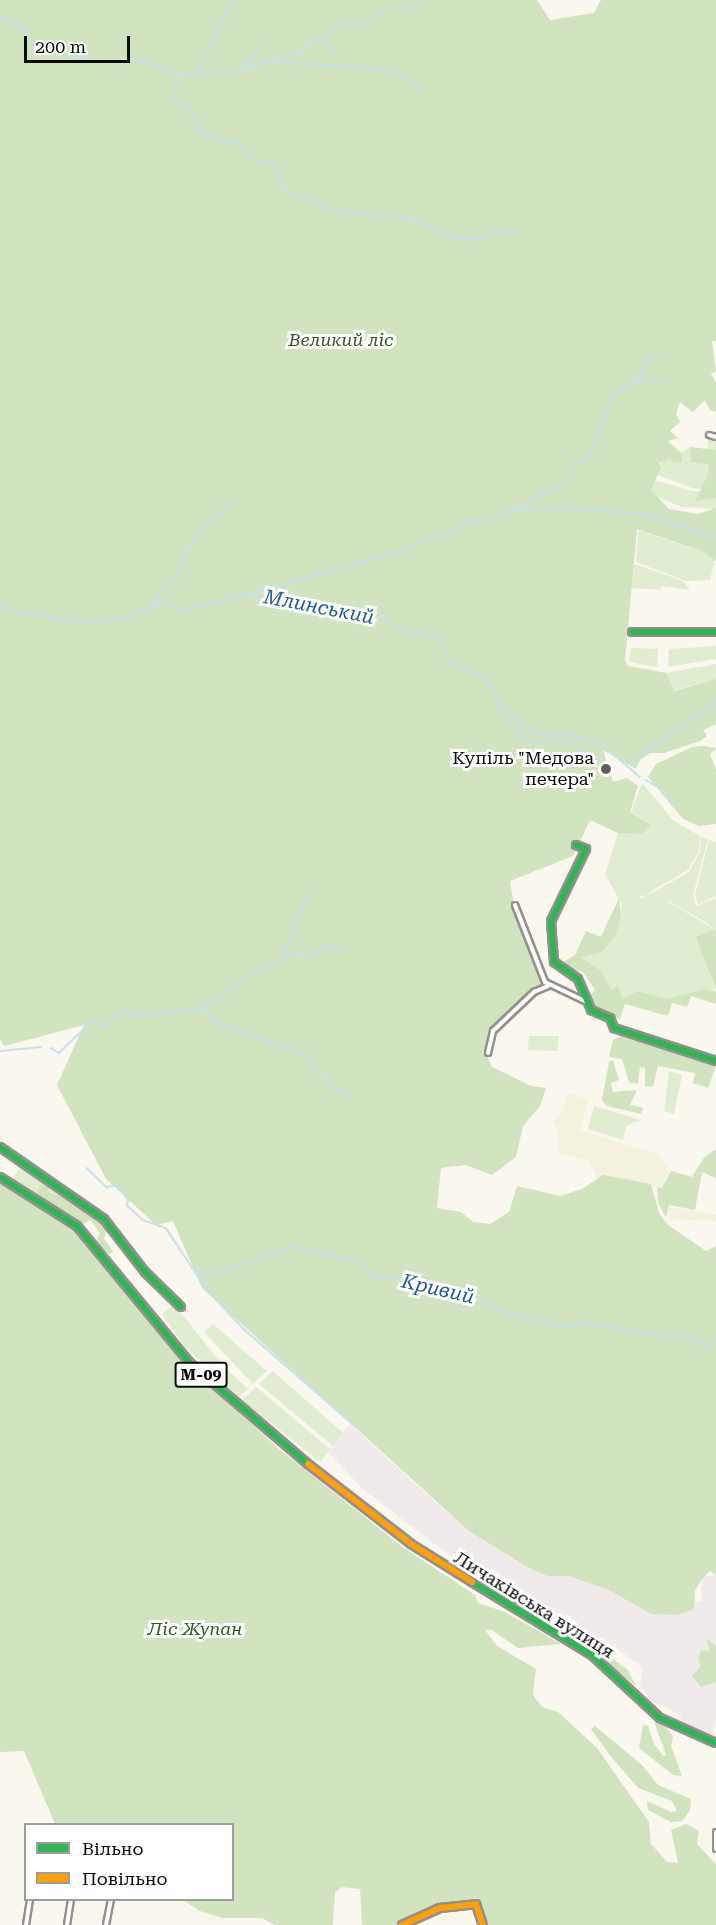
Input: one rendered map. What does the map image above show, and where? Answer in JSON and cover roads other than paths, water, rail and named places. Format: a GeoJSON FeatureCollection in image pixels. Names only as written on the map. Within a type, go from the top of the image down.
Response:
{"type":"FeatureCollection","features":[{"type":"Feature","properties":{"kind":"main road"},"geometry":{"type":"LineString","coordinates":[[632,632],[716,632]]}},
{"type":"Feature","properties":{"kind":"main road"},"geometry":{"type":"LineString","coordinates":[[576,845],[586,849],[551,921],[552,955],[556,965],[578,979],[593,1012],[610,1018],[616,1029],[716,1061]]}},
{"type":"Feature","properties":{"kind":"main road"},"geometry":{"type":"LineString","coordinates":[[0,1147],[104,1219],[143,1270],[181,1307]]}},
{"type":"Feature","properties":{"kind":"main road","name":"Личаківська вулиця"},"geometry":{"type":"LineString","coordinates":[[0,1177],[81,1230],[183,1355],[217,1389],[424,1552],[593,1656],[660,1718],[716,1743]]}},
{"type":"Feature","properties":{"kind":"main road"},"geometry":{"type":"LineString","coordinates":[[402,1925],[440,1908],[476,1904],[483,1925]]}},
{"type":"Feature","properties":{"kind":"street"},"geometry":{"type":"LineString","coordinates":[[709,435],[716,437]]}},
{"type":"Feature","properties":{"kind":"street"},"geometry":{"type":"LineString","coordinates":[[515,904],[548,986]]}},
{"type":"Feature","properties":{"kind":"street"},"geometry":{"type":"LineString","coordinates":[[488,1053],[493,1031],[534,992],[548,986],[587,1002]]}},
{"type":"Feature","properties":{"kind":"street"},"geometry":{"type":"LineString","coordinates":[[716,1832],[716,1850]]}},
{"type":"Feature","properties":{"kind":"street"},"geometry":{"type":"LineString","coordinates":[[26,1925],[30,1901]]}},
{"type":"Feature","properties":{"kind":"street"},"geometry":{"type":"LineString","coordinates":[[66,1925],[71,1901]]}},
{"type":"Feature","properties":{"kind":"street"},"geometry":{"type":"LineString","coordinates":[[106,1925],[111,1901]]}},
{"type":"Feature","properties":{"kind":"waterway"},"geometry":{"type":"LineString","coordinates":[[198,72],[233,0]]}},
{"type":"Feature","properties":{"kind":"waterway"},"geometry":{"type":"LineString","coordinates":[[398,9],[419,6],[424,0]]}},
{"type":"Feature","properties":{"kind":"waterway"},"geometry":{"type":"LineString","coordinates":[[0,15],[3,20],[20,24],[31,42],[51,47],[63,56],[117,64],[133,58],[181,75],[245,70],[289,53],[299,55],[310,42],[324,40],[337,25],[369,23],[388,9]]}},
{"type":"Feature","properties":{"kind":"waterway"},"geometry":{"type":"LineString","coordinates":[[324,41],[334,54]]}},
{"type":"Feature","properties":{"kind":"waterway"},"geometry":{"type":"LineString","coordinates":[[242,69],[261,47]]}},
{"type":"Feature","properties":{"kind":"waterway"},"geometry":{"type":"LineString","coordinates":[[276,62],[371,68],[399,73],[425,90]]}},
{"type":"Feature","properties":{"kind":"waterway"},"geometry":{"type":"LineString","coordinates":[[181,76],[174,89],[175,100],[191,108],[194,121],[208,139],[216,135],[219,142],[239,143],[252,159],[276,166],[281,184],[290,195],[313,199],[327,210],[407,218],[457,238],[480,240],[494,231],[519,233]]}},
{"type":"Feature","properties":{"kind":"waterway"},"geometry":{"type":"LineString","coordinates":[[514,509],[571,480],[573,463],[583,463],[590,455],[615,394],[641,377],[648,359],[668,355]]}},
{"type":"Feature","properties":{"kind":"waterway"},"geometry":{"type":"LineString","coordinates":[[634,381],[668,379]]}},
{"type":"Feature","properties":{"kind":"waterway"},"geometry":{"type":"LineString","coordinates":[[156,604],[160,593],[178,576],[186,551],[202,529],[235,501]]}},
{"type":"Feature","properties":{"kind":"waterway"},"geometry":{"type":"LineString","coordinates":[[253,593],[398,552],[425,540],[446,536],[469,522],[502,517],[511,510],[567,508],[645,514],[716,538]]}},
{"type":"Feature","properties":{"kind":"waterway","name":"Млинський"},"geometry":{"type":"LineString","coordinates":[[0,606],[22,615],[29,611],[61,620],[96,622],[126,617],[164,602],[181,611],[249,594],[336,606],[371,618],[382,618],[413,634],[422,632],[431,637],[440,635],[450,663],[486,679],[501,702],[524,726],[538,734],[562,733],[602,744],[640,777]]}},
{"type":"Feature","properties":{"kind":"waterway","name":"Млинський"},"geometry":{"type":"LineString","coordinates":[[495,703],[530,744],[554,739],[566,741],[604,762],[606,772]]}},
{"type":"Feature","properties":{"kind":"waterway"},"geometry":{"type":"LineString","coordinates":[[626,765],[716,703]]}},
{"type":"Feature","properties":{"kind":"waterway","name":"Млинський"},"geometry":{"type":"LineString","coordinates":[[646,780],[660,788],[673,803]]}},
{"type":"Feature","properties":{"kind":"waterway"},"geometry":{"type":"LineString","coordinates":[[282,958],[307,894]]}},
{"type":"Feature","properties":{"kind":"waterway"},"geometry":{"type":"LineString","coordinates":[[297,954],[310,957],[329,946],[346,951]]}},
{"type":"Feature","properties":{"kind":"waterway"},"geometry":{"type":"LineString","coordinates":[[202,1009],[252,974],[298,953]]}},
{"type":"Feature","properties":{"kind":"waterway"},"geometry":{"type":"LineString","coordinates":[[51,1048],[59,1053],[92,1021],[105,1026],[113,1016],[126,1011],[139,1016],[202,1009],[222,1025],[302,1053],[312,1059],[311,1065],[318,1072],[328,1076],[330,1087],[349,1094]]}},
{"type":"Feature","properties":{"kind":"waterway"},"geometry":{"type":"LineString","coordinates":[[0,1051],[41,1047]]}},
{"type":"Feature","properties":{"kind":"waterway"},"geometry":{"type":"LineString","coordinates":[[87,1168],[107,1187],[117,1185],[129,1201],[127,1205],[143,1220],[166,1228],[208,1291],[245,1330],[355,1426]]}},
{"type":"Feature","properties":{"kind":"waterway","name":"Кривий"},"geometry":{"type":"LineString","coordinates":[[195,1270],[219,1273],[291,1247],[360,1261],[373,1277],[414,1280],[441,1291],[467,1294],[511,1314],[564,1327],[586,1323],[659,1336],[686,1335],[706,1346],[716,1340]]}},
{"type":"Feature","properties":{"kind":"place","name":"Купіль \"Медова печера\""},"geometry":{"type":"Point","coordinates":[606,769]}},
{"type":"Feature","properties":{"kind":"park label","name":"Великий ліс"},"geometry":{"type":"Point","coordinates":[341,340]}},
{"type":"Feature","properties":{"kind":"park label","name":"Ліс Жупан"},"geometry":{"type":"Point","coordinates":[195,1629]}}]}
